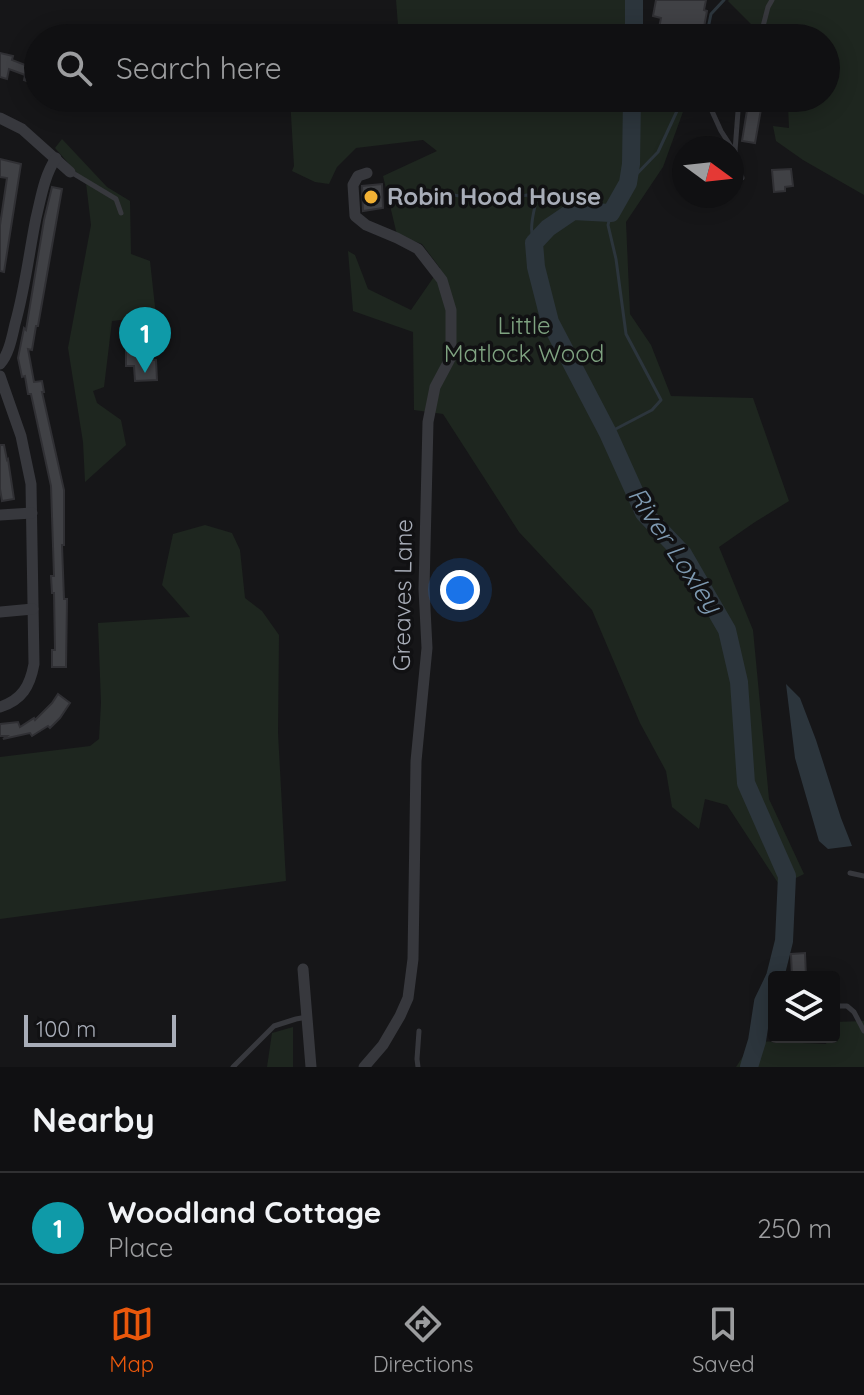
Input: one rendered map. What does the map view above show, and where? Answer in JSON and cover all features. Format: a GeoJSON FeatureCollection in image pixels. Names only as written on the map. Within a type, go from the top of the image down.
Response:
{"type":"FeatureCollection","features":[{"type":"Feature","properties":{"kind":"street"},"geometry":{"type":"LineString","coordinates":[[0,118],[22,129],[70,172]]}},
{"type":"Feature","properties":{"kind":"street"},"geometry":{"type":"LineString","coordinates":[[0,364],[19,311],[41,196],[56,158]]}},
{"type":"Feature","properties":{"kind":"street","name":"Greaves Lane"},"geometry":{"type":"LineString","coordinates":[[364,1067],[383,1045],[400,1016],[408,998],[413,959],[416,761],[427,648],[424,589],[428,422],[435,387],[451,357],[451,310],[442,280],[418,249],[366,225],[355,216],[353,185],[358,176],[367,173]]}},
{"type":"Feature","properties":{"kind":"street"},"geometry":{"type":"LineString","coordinates":[[0,376],[21,436],[29,473],[34,664],[28,687],[21,696],[0,707]]}},
{"type":"Feature","properties":{"kind":"street"},"geometry":{"type":"LineString","coordinates":[[0,515],[32,513]]}},
{"type":"Feature","properties":{"kind":"street"},"geometry":{"type":"LineString","coordinates":[[0,612],[33,609]]}},
{"type":"Feature","properties":{"kind":"street"},"geometry":{"type":"LineString","coordinates":[[303,969],[311,1067]]}},
{"type":"Feature","properties":{"kind":"lane"},"geometry":{"type":"LineString","coordinates":[[764,24],[772,0]]}},
{"type":"Feature","properties":{"kind":"lane"},"geometry":{"type":"LineString","coordinates":[[712,112],[724,136]]}},
{"type":"Feature","properties":{"kind":"lane"},"geometry":{"type":"LineString","coordinates":[[735,136],[737,112]]}},
{"type":"Feature","properties":{"kind":"lane"},"geometry":{"type":"LineString","coordinates":[[70,172],[116,199],[121,213]]}},
{"type":"Feature","properties":{"kind":"lane"},"geometry":{"type":"LineString","coordinates":[[850,873],[864,876]]}},
{"type":"Feature","properties":{"kind":"lane"},"geometry":{"type":"LineString","coordinates":[[840,1006],[847,1006],[854,1012],[864,1031]]}},
{"type":"Feature","properties":{"kind":"lane"},"geometry":{"type":"LineString","coordinates":[[233,1067],[274,1026],[308,1017]]}},
{"type":"Feature","properties":{"kind":"lane"},"geometry":{"type":"LineString","coordinates":[[418,1067],[419,1031]]}},
{"type":"Feature","properties":{"kind":"green space"},"geometry":{"type":"Polygon","coordinates":[[[396,0],[643,0],[643,24],[398,24],[396,0]]]}},
{"type":"Feature","properties":{"kind":"green space"},"geometry":{"type":"Polygon","coordinates":[[[864,0],[864,195],[776,141],[773,126],[789,128],[788,112],[840,112],[840,24],[751,24],[728,1],[864,0]]]}},
{"type":"Feature","properties":{"kind":"green space","name":"Little Matlock Wood"},"geometry":{"type":"Polygon","coordinates":[[[291,112],[683,112],[663,167],[626,222],[630,314],[651,345],[671,396],[753,398],[789,501],[719,547],[753,630],[769,799],[804,874],[780,886],[727,805],[705,799],[699,829],[672,807],[666,771],[640,723],[592,610],[519,532],[443,414],[414,410],[413,332],[353,311],[348,251],[355,255],[368,289],[411,310],[440,268],[422,244],[397,235],[383,176],[437,151],[423,140],[356,148],[337,167],[329,184],[315,182],[292,171],[291,112]]]}},
{"type":"Feature","properties":{"kind":"green space"},"geometry":{"type":"Polygon","coordinates":[[[62,139],[107,187],[130,201],[131,254],[150,261],[156,316],[112,321],[104,387],[93,391],[97,403],[121,420],[126,445],[85,482],[83,442],[68,348],[91,225],[86,183],[55,148],[62,139]]]}},
{"type":"Feature","properties":{"kind":"green space"},"geometry":{"type":"Polygon","coordinates":[[[205,525],[232,533],[240,550],[245,598],[262,611],[279,635],[278,733],[286,881],[0,919],[0,757],[90,746],[99,739],[98,623],[190,617],[162,585],[173,534],[205,525]]]}},
{"type":"Feature","properties":{"kind":"green space"},"geometry":{"type":"Polygon","coordinates":[[[864,1021],[864,1067],[736,1067],[753,1041],[840,1043],[840,1022],[864,1021]]]}},
{"type":"Feature","properties":{"kind":"green space"},"geometry":{"type":"Polygon","coordinates":[[[293,1027],[293,1067],[267,1067],[272,1033],[293,1027]]]}},
{"type":"Feature","properties":{"kind":"shaded area"},"geometry":{"type":"Polygon","coordinates":[[[786,684],[800,698],[852,846],[828,849],[819,841],[795,758],[786,684]]]}},
{"type":"Feature","properties":{"kind":"building"},"geometry":{"type":"Polygon","coordinates":[[[656,0],[706,0],[705,24],[660,24],[661,18],[653,16],[656,0]]]}},
{"type":"Feature","properties":{"kind":"building"},"geometry":{"type":"Polygon","coordinates":[[[0,53],[13,56],[12,60],[24,65],[24,75],[9,69],[7,79],[0,77],[0,53]]]}},
{"type":"Feature","properties":{"kind":"building"},"geometry":{"type":"Polygon","coordinates":[[[747,112],[761,112],[755,143],[744,141],[747,112]]]}},
{"type":"Feature","properties":{"kind":"building"},"geometry":{"type":"Polygon","coordinates":[[[0,159],[21,164],[4,272],[0,271],[0,225],[7,178],[0,177],[0,159]]]}},
{"type":"Feature","properties":{"kind":"building"},"geometry":{"type":"Polygon","coordinates":[[[791,169],[793,186],[774,192],[772,170],[791,169]]]}},
{"type":"Feature","properties":{"kind":"building","name":"Robin Hood House"},"geometry":{"type":"Polygon","coordinates":[[[382,184],[383,208],[363,211],[362,186],[382,184]]]}},
{"type":"Feature","properties":{"kind":"building"},"geometry":{"type":"Polygon","coordinates":[[[52,187],[62,189],[38,326],[32,350],[28,349],[34,382],[42,381],[64,490],[62,545],[64,599],[67,599],[66,667],[52,667],[52,650],[55,650],[51,486],[31,394],[28,394],[18,358],[52,187]]]}},
{"type":"Feature","properties":{"kind":"building"},"geometry":{"type":"Polygon","coordinates":[[[150,349],[150,360],[156,360],[157,380],[135,381],[134,366],[126,366],[126,350],[150,349]]]}},
{"type":"Feature","properties":{"kind":"building"},"geometry":{"type":"Polygon","coordinates":[[[0,445],[4,445],[8,459],[14,499],[2,501],[0,489],[0,445]]]}},
{"type":"Feature","properties":{"kind":"building"},"geometry":{"type":"Polygon","coordinates":[[[58,694],[70,703],[50,728],[48,726],[32,736],[30,733],[3,739],[7,736],[0,736],[0,724],[18,722],[20,727],[35,720],[58,694]]]}},
{"type":"Feature","properties":{"kind":"building"},"geometry":{"type":"Polygon","coordinates":[[[805,953],[806,971],[792,971],[791,954],[805,953]]]}},
{"type":"Feature","properties":{"kind":"waterway","name":"River Loxley"},"geometry":{"type":"LineString","coordinates":[[634,0],[634,24]]}},
{"type":"Feature","properties":{"kind":"waterway"},"geometry":{"type":"LineString","coordinates":[[709,24],[711,14],[724,0]]}},
{"type":"Feature","properties":{"kind":"waterway","name":"River Loxley"},"geometry":{"type":"LineString","coordinates":[[632,112],[628,183],[611,213],[573,211],[548,228],[534,243],[536,267],[550,322],[608,433],[644,513],[683,554],[727,630],[739,682],[746,783],[787,876],[784,941],[776,971]]}},
{"type":"Feature","properties":{"kind":"waterway"},"geometry":{"type":"LineString","coordinates":[[628,183],[658,152],[677,112]]}},
{"type":"Feature","properties":{"kind":"waterway"},"geometry":{"type":"LineString","coordinates":[[431,198],[448,194],[507,199],[527,195],[536,202],[532,228],[534,243]]}},
{"type":"Feature","properties":{"kind":"waterway"},"geometry":{"type":"LineString","coordinates":[[608,433],[652,410],[661,400],[626,334],[608,225],[611,213]]}},
{"type":"Feature","properties":{"kind":"waterway","name":"River Loxley"},"geometry":{"type":"LineString","coordinates":[[749,1067],[768,992]]}},
{"type":"Feature","properties":{"kind":"place","name":"Robin Hood House"},"geometry":{"type":"Point","coordinates":[371,197]}},
{"type":"Feature","properties":{"kind":"place","name":"Woodland Cottage"},"geometry":{"type":"Point","coordinates":[145,373]}}]}
